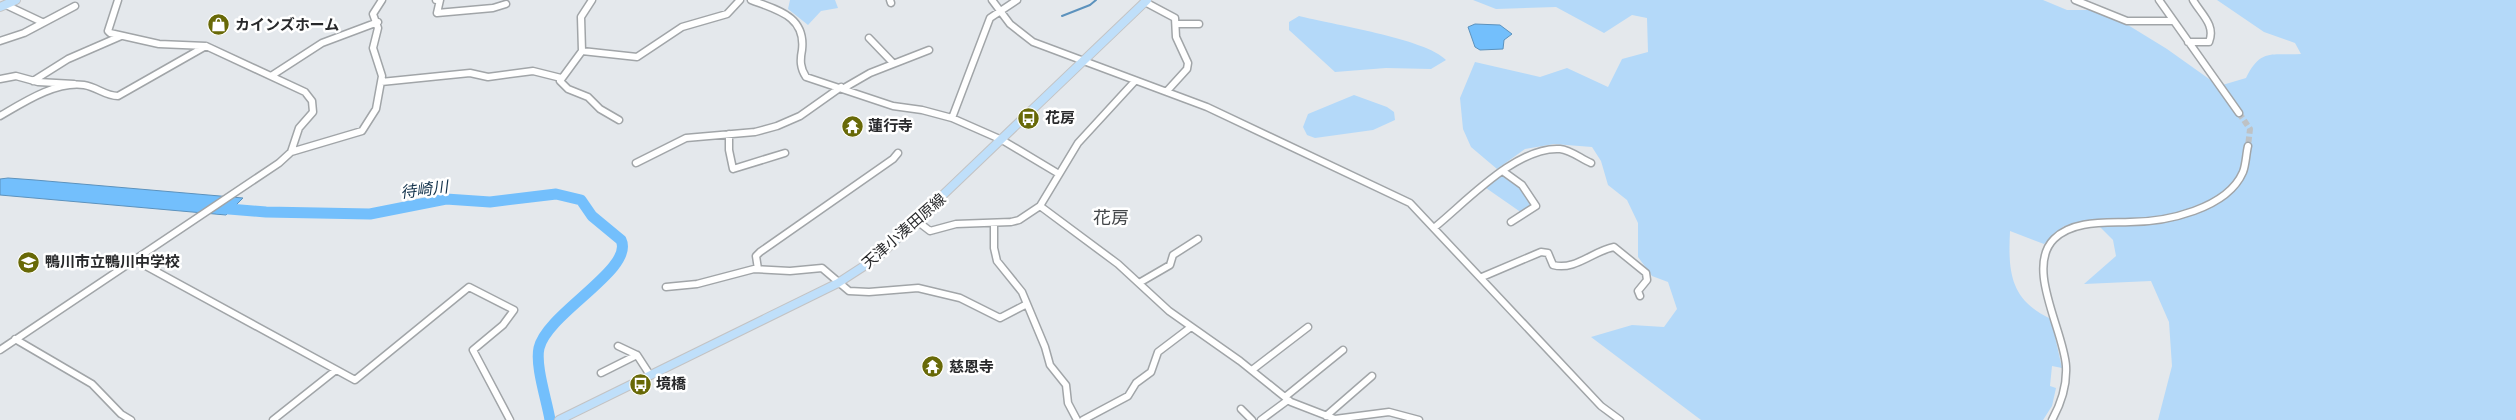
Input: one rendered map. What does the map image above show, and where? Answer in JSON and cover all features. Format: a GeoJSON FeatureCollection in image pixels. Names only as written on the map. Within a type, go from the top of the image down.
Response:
{"type":"FeatureCollection","features":[{"type":"Feature","properties":{"kind":"main road"},"geometry":{"type":"LineString","coordinates":[[3,6],[15,0]]}},
{"type":"Feature","properties":{"kind":"main road","name":"天津小湊田原線"},"geometry":{"type":"LineString","coordinates":[[561,419],[838,283],[878,257],[1146,1]]}},
{"type":"Feature","properties":{"kind":"street"},"geometry":{"type":"LineString","coordinates":[[118,0],[111,16],[108,31],[159,44],[206,46],[305,92],[312,101],[314,112],[299,128],[291,152]]}},
{"type":"Feature","properties":{"kind":"street"},"geometry":{"type":"LineString","coordinates":[[0,350],[197,220],[279,163],[291,152],[362,131],[376,110],[381,82],[381,69],[373,48],[378,22],[373,14],[382,0]]}},
{"type":"Feature","properties":{"kind":"street"},"geometry":{"type":"LineString","coordinates":[[436,0],[440,0],[436,20]]}},
{"type":"Feature","properties":{"kind":"street"},"geometry":{"type":"LineString","coordinates":[[592,0],[581,18],[582,51],[578,59],[561,78],[561,84],[595,102],[600,109],[619,120]]}},
{"type":"Feature","properties":{"kind":"street"},"geometry":{"type":"LineString","coordinates":[[582,51],[637,57],[682,27],[727,14],[740,0]]}},
{"type":"Feature","properties":{"kind":"street"},"geometry":{"type":"LineString","coordinates":[[752,0],[783,13],[800,28],[803,36],[801,70],[804,76],[893,106],[922,110],[952,118],[1002,140],[1059,174]]}},
{"type":"Feature","properties":{"kind":"street"},"geometry":{"type":"LineString","coordinates":[[992,0],[999,11],[1018,32],[1033,42],[1207,107],[1410,203],[1435,227],[1601,406],[1618,419]]}},
{"type":"Feature","properties":{"kind":"street"},"geometry":{"type":"LineString","coordinates":[[952,118],[990,18],[1017,0]]}},
{"type":"Feature","properties":{"kind":"street"},"geometry":{"type":"LineString","coordinates":[[2075,0],[2127,21],[2173,21]]}},
{"type":"Feature","properties":{"kind":"street"},"geometry":{"type":"LineString","coordinates":[[2159,0],[2239,113]]}},
{"type":"Feature","properties":{"kind":"street"},"geometry":{"type":"LineString","coordinates":[[2188,42],[2209,42],[2212,35],[2211,26],[2193,0]]}},
{"type":"Feature","properties":{"kind":"street"},"geometry":{"type":"LineString","coordinates":[[1146,1],[1175,18],[1176,37],[1188,63],[1188,69],[1167,91]]}},
{"type":"Feature","properties":{"kind":"street"},"geometry":{"type":"LineString","coordinates":[[437,13],[493,8],[506,4]]}},
{"type":"Feature","properties":{"kind":"street"},"geometry":{"type":"LineString","coordinates":[[3,6],[42,22]]}},
{"type":"Feature","properties":{"kind":"street"},"geometry":{"type":"LineString","coordinates":[[0,41],[24,33],[74,6]]}},
{"type":"Feature","properties":{"kind":"street"},"geometry":{"type":"LineString","coordinates":[[271,76],[322,43],[378,22]]}},
{"type":"Feature","properties":{"kind":"street"},"geometry":{"type":"LineString","coordinates":[[1176,24],[1199,24]]}},
{"type":"Feature","properties":{"kind":"street"},"geometry":{"type":"LineString","coordinates":[[33,81],[68,59],[122,36]]}},
{"type":"Feature","properties":{"kind":"street"},"geometry":{"type":"LineString","coordinates":[[869,38],[893,63]]}},
{"type":"Feature","properties":{"kind":"street"},"geometry":{"type":"LineString","coordinates":[[0,116],[28,100],[75,85],[85,85],[110,97],[118,96],[206,46]]}},
{"type":"Feature","properties":{"kind":"street"},"geometry":{"type":"LineString","coordinates":[[636,164],[686,138],[761,131],[786,123],[870,72],[929,50]]}},
{"type":"Feature","properties":{"kind":"street"},"geometry":{"type":"LineString","coordinates":[[381,82],[470,73],[488,78],[533,71],[561,78]]}},
{"type":"Feature","properties":{"kind":"street"},"geometry":{"type":"LineString","coordinates":[[0,79],[15,74],[33,81],[62,80],[75,85]]}},
{"type":"Feature","properties":{"kind":"street"},"geometry":{"type":"LineString","coordinates":[[918,220],[930,231],[956,224],[994,224],[1019,220],[1040,206],[1078,143],[1135,81]]}},
{"type":"Feature","properties":{"kind":"street"},"geometry":{"type":"LineString","coordinates":[[729,134],[729,150],[733,169],[785,153]]}},
{"type":"Feature","properties":{"kind":"street"},"geometry":{"type":"LineString","coordinates":[[2052,420],[2064,385],[2066,366],[2063,345],[2042,272],[2045,254],[2053,240],[2068,229],[2087,225],[2152,221],[2200,208],[2227,193],[2242,173],[2248,146]]}},
{"type":"Feature","properties":{"kind":"street"},"geometry":{"type":"LineString","coordinates":[[1435,227],[1460,208],[1481,188],[1530,155],[1558,148],[1591,163]]}},
{"type":"Feature","properties":{"kind":"street"},"geometry":{"type":"LineString","coordinates":[[758,269],[756,256],[760,252],[898,153]]}},
{"type":"Feature","properties":{"kind":"street"},"geometry":{"type":"LineString","coordinates":[[1504,172],[1522,185],[1536,206],[1511,222]]}},
{"type":"Feature","properties":{"kind":"street"},"geometry":{"type":"LineString","coordinates":[[1040,206],[1118,264],[1191,327],[1252,370],[1287,399],[1335,419],[1388,412],[1419,420]]}},
{"type":"Feature","properties":{"kind":"street"},"geometry":{"type":"LineString","coordinates":[[994,224],[994,248],[997,261],[1022,292],[1050,365],[1066,386],[1068,404],[1077,420]]}},
{"type":"Feature","properties":{"kind":"street"},"geometry":{"type":"LineString","coordinates":[[1139,283],[1170,265],[1173,255],[1198,239]]}},
{"type":"Feature","properties":{"kind":"street"},"geometry":{"type":"LineString","coordinates":[[1482,277],[1541,252],[1548,253],[1553,265],[1560,268],[1593,257],[1608,247],[1614,247],[1646,273],[1647,280],[1638,291],[1640,296]]}},
{"type":"Feature","properties":{"kind":"street"},"geometry":{"type":"LineString","coordinates":[[135,260],[355,380],[469,287],[514,310],[503,325],[473,350],[510,420]]}},
{"type":"Feature","properties":{"kind":"street"},"geometry":{"type":"LineString","coordinates":[[666,287],[697,284],[758,269],[790,271],[822,268],[828,270],[838,283],[849,290],[869,292],[918,288],[947,294],[1000,318],[1027,304]]}},
{"type":"Feature","properties":{"kind":"street"},"geometry":{"type":"LineString","coordinates":[[1083,420],[1128,396],[1136,383],[1151,372],[1158,352],[1191,327]]}},
{"type":"Feature","properties":{"kind":"street"},"geometry":{"type":"LineString","coordinates":[[1252,370],[1308,327]]}},
{"type":"Feature","properties":{"kind":"street"},"geometry":{"type":"LineString","coordinates":[[16,339],[91,383],[105,394],[124,418],[131,420]]}},
{"type":"Feature","properties":{"kind":"street"},"geometry":{"type":"LineString","coordinates":[[618,346],[638,355],[650,376]]}},
{"type":"Feature","properties":{"kind":"street"},"geometry":{"type":"LineString","coordinates":[[1261,420],[1343,350]]}},
{"type":"Feature","properties":{"kind":"street"},"geometry":{"type":"LineString","coordinates":[[601,373],[638,355]]}},
{"type":"Feature","properties":{"kind":"street"},"geometry":{"type":"LineString","coordinates":[[273,420],[336,370]]}},
{"type":"Feature","properties":{"kind":"street"},"geometry":{"type":"LineString","coordinates":[[1326,416],[1372,376]]}},
{"type":"Feature","properties":{"kind":"street"},"geometry":{"type":"LineString","coordinates":[[1241,409],[1252,420]]}},
{"type":"Feature","properties":{"kind":"shaded area"},"geometry":{"type":"Polygon","coordinates":[[[790,0],[835,0],[838,8],[821,11],[808,25],[788,9],[790,0]]]}},
{"type":"Feature","properties":{"kind":"shaded area"},"geometry":{"type":"Polygon","coordinates":[[[1473,0],[2043,0],[2067,10],[2095,10],[2123,22],[2167,49],[2219,86],[2246,78],[2257,61],[2263,57],[2275,54],[2301,54],[2295,43],[2264,32],[2217,0],[2516,0],[2516,420],[2158,420],[2172,366],[2169,322],[2151,281],[2084,284],[2116,256],[2113,240],[2095,222],[2064,226],[2044,244],[2010,231],[2011,272],[2014,283],[2019,294],[2027,303],[2051,319],[2062,368],[2052,366],[2050,386],[2056,388],[2052,406],[2043,420],[1701,420],[1591,337],[1632,325],[1664,327],[1677,309],[1668,282],[1652,276],[1638,257],[1638,223],[1627,200],[1608,185],[1601,161],[1592,147],[1554,144],[1525,149],[1497,169],[1471,147],[1463,129],[1460,98],[1475,62],[1540,77],[1567,68],[1608,87],[1622,59],[1648,52],[1647,18],[1632,15],[1604,33],[1556,7],[1496,9],[1473,0]]]}},
{"type":"Feature","properties":{"kind":"shaded area"},"geometry":{"type":"Polygon","coordinates":[[[1299,16],[1399,39],[1435,52],[1446,60],[1431,69],[1386,68],[1335,72],[1289,30],[1289,22],[1299,16]]]}},
{"type":"Feature","properties":{"kind":"shaded area"},"geometry":{"type":"Polygon","coordinates":[[[1354,95],[1387,107],[1394,112],[1395,120],[1373,130],[1315,138],[1307,135],[1303,127],[1308,114],[1354,95]]]}},
{"type":"Feature","properties":{"kind":"shaded area"},"geometry":{"type":"Polygon","coordinates":[[[1503,175],[1522,190],[1531,206],[1522,213],[1486,188],[1503,175]]]}},
{"type":"Feature","properties":{"kind":"water"},"geometry":{"type":"Polygon","coordinates":[[[1475,24],[1500,25],[1512,34],[1504,40],[1503,49],[1480,50],[1475,47],[1468,27],[1475,24]]]}},
{"type":"Feature","properties":{"kind":"water"},"geometry":{"type":"Polygon","coordinates":[[[8,178],[243,198],[226,215],[0,195],[0,179],[8,178]]]}},
{"type":"Feature","properties":{"kind":"waterway"},"geometry":{"type":"LineString","coordinates":[[1062,16],[1090,5],[1096,0]]}},
{"type":"Feature","properties":{"kind":"waterway","name":"待崎川"},"geometry":{"type":"LineString","coordinates":[[217,208],[266,212],[370,214],[446,199],[490,202],[556,194],[581,200],[592,216],[621,240],[622,252],[603,278],[557,320],[545,334],[538,355],[550,420]]}},
{"type":"Feature","properties":{"kind":"tunnel"},"geometry":{"type":"LineString","coordinates":[[2239,113],[2250,129],[2248,146]]}},
{"type":"Feature","properties":{"kind":"place","name":"カインズホーム"},"geometry":{"type":"Point","coordinates":[219,25]}},
{"type":"Feature","properties":{"kind":"place","name":"花房"},"geometry":{"type":"Point","coordinates":[1029,118]}},
{"type":"Feature","properties":{"kind":"place","name":"蓮行寺"},"geometry":{"type":"Point","coordinates":[852,126]}},
{"type":"Feature","properties":{"kind":"place","name":"鴨川市立鴨川中学校"},"geometry":{"type":"Point","coordinates":[29,262]}},
{"type":"Feature","properties":{"kind":"place","name":"慈恩寺"},"geometry":{"type":"Point","coordinates":[933,367]}},
{"type":"Feature","properties":{"kind":"place","name":"境橋"},"geometry":{"type":"Point","coordinates":[640,384]}},
{"type":"Feature","properties":{"kind":"district","name":"花房"},"geometry":{"type":"Point","coordinates":[1111,218]}}]}
